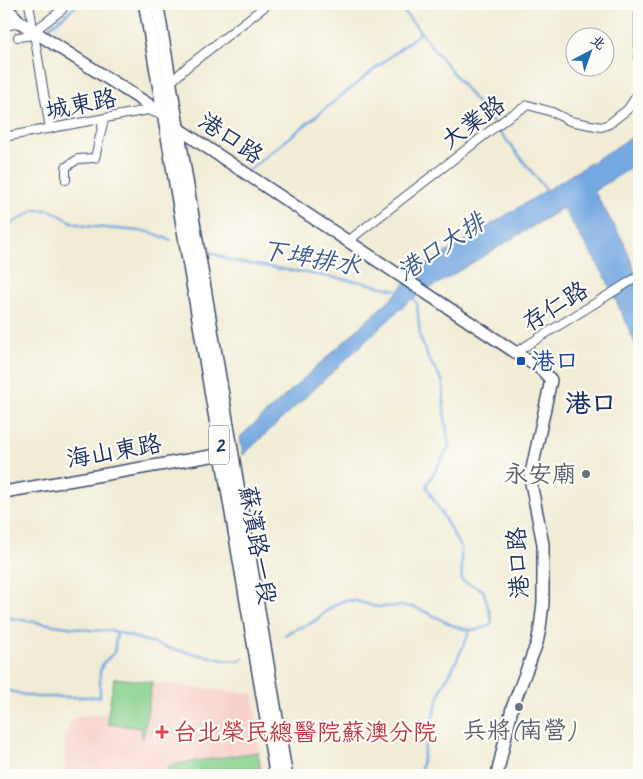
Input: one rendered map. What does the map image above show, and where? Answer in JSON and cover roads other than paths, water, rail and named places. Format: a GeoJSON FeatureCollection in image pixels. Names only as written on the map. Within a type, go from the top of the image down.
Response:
{"type":"FeatureCollection","features":[{"type":"Feature","properties":{"kind":"main road","name":"2"},"geometry":{"type":"LineString","coordinates":[[145,4],[165,115]]}},
{"type":"Feature","properties":{"kind":"main road","name":"2"},"geometry":{"type":"LineString","coordinates":[[157,4],[179,129]]}},
{"type":"Feature","properties":{"kind":"main road","name":"蘇濱路一段"},"geometry":{"type":"LineString","coordinates":[[165,115],[202,300]]}},
{"type":"Feature","properties":{"kind":"main road","name":"蘇濱路一段"},"geometry":{"type":"LineString","coordinates":[[179,129],[202,300],[276,775]]}},
{"type":"Feature","properties":{"kind":"main road","name":"蘇濱路一段"},"geometry":{"type":"LineString","coordinates":[[227,453],[286,775]]}},
{"type":"Feature","properties":{"kind":"street"},"geometry":{"type":"LineString","coordinates":[[29,4],[50,129]]}},
{"type":"Feature","properties":{"kind":"street"},"geometry":{"type":"LineString","coordinates":[[170,83],[188,66],[268,4]]}},
{"type":"Feature","properties":{"kind":"street","name":"港口路"},"geometry":{"type":"LineString","coordinates":[[4,5],[21,23],[34,33],[165,115],[179,129],[516,352],[542,370],[551,380],[530,478],[543,544],[543,603],[537,643],[512,708],[498,775]]}},
{"type":"Feature","properties":{"kind":"street"},"geometry":{"type":"LineString","coordinates":[[18,37],[34,33],[62,10]]}},
{"type":"Feature","properties":{"kind":"street","name":"大業路"},"geometry":{"type":"LineString","coordinates":[[348,241],[508,117],[528,105],[552,112],[570,121],[601,127],[609,124],[628,108],[639,92],[639,14]]}},
{"type":"Feature","properties":{"kind":"street"},"geometry":{"type":"LineString","coordinates":[[4,26],[21,23]]}},
{"type":"Feature","properties":{"kind":"street","name":"城東路"},"geometry":{"type":"LineString","coordinates":[[4,137],[148,110],[165,115]]}},
{"type":"Feature","properties":{"kind":"street"},"geometry":{"type":"LineString","coordinates":[[66,180],[66,167],[78,159],[95,158],[104,119]]}},
{"type":"Feature","properties":{"kind":"street","name":"存仁路"},"geometry":{"type":"LineString","coordinates":[[516,352],[573,320],[639,276]]}},
{"type":"Feature","properties":{"kind":"street","name":"海山東路"},"geometry":{"type":"LineString","coordinates":[[4,492],[227,453]]}},
{"type":"Feature","properties":{"kind":"water"},"geometry":{"type":"Polygon","coordinates":[[[639,133],[639,163],[594,191],[624,243],[639,282],[639,352],[606,278],[563,208],[409,301],[243,455],[240,437],[396,294],[411,276],[432,261],[639,133]]]}},
{"type":"Feature","properties":{"kind":"waterway"},"geometry":{"type":"LineString","coordinates":[[43,32],[79,4]]}},
{"type":"Feature","properties":{"kind":"waterway"},"geometry":{"type":"LineString","coordinates":[[398,4],[493,123]]}},
{"type":"Feature","properties":{"kind":"waterway"},"geometry":{"type":"LineString","coordinates":[[249,170],[421,32]]}},
{"type":"Feature","properties":{"kind":"waterway"},"geometry":{"type":"LineString","coordinates":[[497,128],[547,191]]}},
{"type":"Feature","properties":{"kind":"waterway","name":"下埤排水"},"geometry":{"type":"LineString","coordinates":[[4,228],[35,210],[50,210],[74,223],[85,226],[150,232],[171,240]]}},
{"type":"Feature","properties":{"kind":"waterway","name":"下埤排水"},"geometry":{"type":"LineString","coordinates":[[210,252],[232,261],[361,282],[401,291]]}},
{"type":"Feature","properties":{"kind":"waterway","name":"港口大排"},"geometry":{"type":"LineString","coordinates":[[285,635],[313,622],[333,606],[347,600],[378,607],[412,607],[450,624],[469,630],[490,625],[492,620],[483,590],[462,581],[461,548],[426,486],[449,447],[444,410],[443,382],[428,358],[420,337],[417,303],[412,297]]}},
{"type":"Feature","properties":{"kind":"waterway"},"geometry":{"type":"LineString","coordinates":[[4,617],[117,632]]}},
{"type":"Feature","properties":{"kind":"waterway"},"geometry":{"type":"LineString","coordinates":[[420,775],[426,740],[442,687],[470,631]]}},
{"type":"Feature","properties":{"kind":"waterway"},"geometry":{"type":"LineString","coordinates":[[4,690],[35,697],[100,697],[100,672],[103,663],[114,653],[117,632],[172,649],[224,660],[239,661],[243,658]]}},
{"type":"Feature","properties":{"kind":"place","name":"港口"},"geometry":{"type":"Point","coordinates":[521,361]}},
{"type":"Feature","properties":{"kind":"place","name":"永安廟"},"geometry":{"type":"Point","coordinates":[586,474]}},
{"type":"Feature","properties":{"kind":"place","name":"兵將(南營)"},"geometry":{"type":"Point","coordinates":[519,707]}},
{"type":"Feature","properties":{"kind":"place","name":"台北榮民總醫院蘇澳分院"},"geometry":{"type":"Point","coordinates":[162,732]}},
{"type":"Feature","properties":{"kind":"district","name":"港口"},"geometry":{"type":"Point","coordinates":[591,403]}}]}
